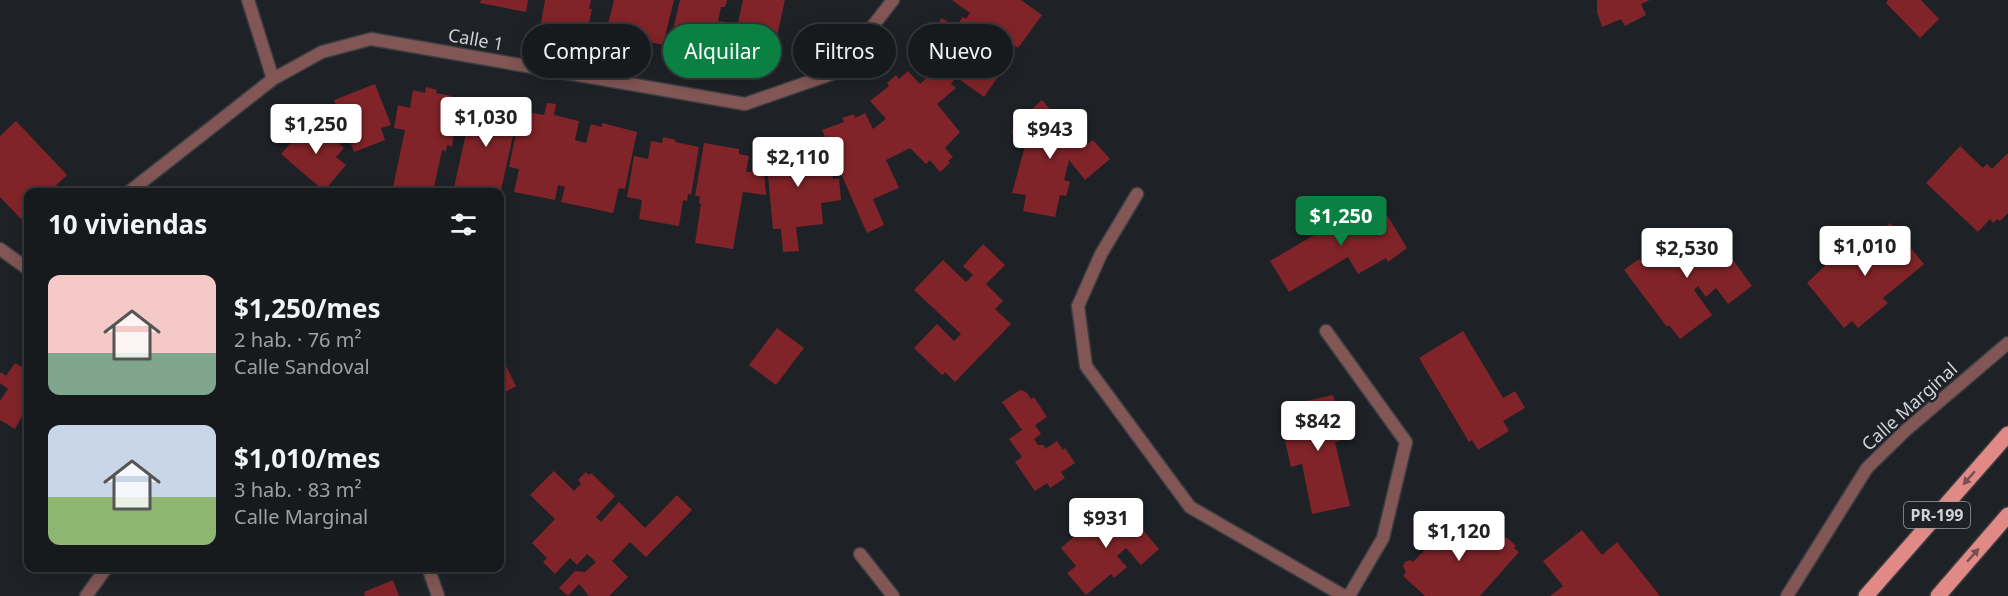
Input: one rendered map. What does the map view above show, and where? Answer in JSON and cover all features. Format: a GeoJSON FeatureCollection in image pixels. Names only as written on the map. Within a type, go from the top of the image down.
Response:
{"type":"FeatureCollection","features":[{"type":"Feature","properties":{"kind":"main road","name":"PR-199"},"geometry":{"type":"LineString","coordinates":[[1866,596],[2008,434]]}},
{"type":"Feature","properties":{"kind":"main road","name":"PR-199"},"geometry":{"type":"LineString","coordinates":[[1938,596],[2008,515]]}},
{"type":"Feature","properties":{"kind":"street"},"geometry":{"type":"LineString","coordinates":[[248,0],[273,79]]}},
{"type":"Feature","properties":{"kind":"street","name":"Calle 1"},"geometry":{"type":"LineString","coordinates":[[134,188],[273,79],[322,52],[371,39],[745,105],[837,72],[893,0]]}},
{"type":"Feature","properties":{"kind":"street"},"geometry":{"type":"LineString","coordinates":[[1137,194],[1101,254],[1077,306],[1086,366],[1190,507],[1344,596]]}},
{"type":"Feature","properties":{"kind":"street"},"geometry":{"type":"LineString","coordinates":[[0,249],[24,266]]}},
{"type":"Feature","properties":{"kind":"street"},"geometry":{"type":"LineString","coordinates":[[1326,331],[1406,442],[1383,538],[1349,596]]}},
{"type":"Feature","properties":{"kind":"street","name":"Calle Marginal"},"geometry":{"type":"LineString","coordinates":[[1786,596],[1868,468],[1906,430],[2008,343]]}},
{"type":"Feature","properties":{"kind":"street"},"geometry":{"type":"LineString","coordinates":[[860,554],[892,596]]}},
{"type":"Feature","properties":{"kind":"street"},"geometry":{"type":"LineString","coordinates":[[86,596],[103,572]]}},
{"type":"Feature","properties":{"kind":"street"},"geometry":{"type":"LineString","coordinates":[[430,572],[438,596]]}},
{"type":"Feature","properties":{"kind":"building"},"geometry":{"type":"Polygon","coordinates":[[[481,0],[528,0],[526,12],[480,3],[481,0]]]}},
{"type":"Feature","properties":{"kind":"building"},"geometry":{"type":"Polygon","coordinates":[[[545,0],[591,0],[589,9],[592,9],[589,24],[541,23],[545,0]]]}},
{"type":"Feature","properties":{"kind":"building"},"geometry":{"type":"Polygon","coordinates":[[[614,0],[674,0],[668,24],[663,24],[663,45],[651,42],[651,24],[608,24],[614,0]]]}},
{"type":"Feature","properties":{"kind":"building"},"geometry":{"type":"Polygon","coordinates":[[[680,0],[727,0],[725,7],[721,7],[718,21],[725,22],[725,24],[674,24],[680,0]]]}},
{"type":"Feature","properties":{"kind":"building"},"geometry":{"type":"Polygon","coordinates":[[[743,0],[785,0],[780,24],[738,24],[743,0]]]}},
{"type":"Feature","properties":{"kind":"building"},"geometry":{"type":"Polygon","coordinates":[[[952,0],[1021,0],[1042,15],[1018,48],[1013,45],[1013,24],[957,24],[963,17],[966,19],[970,13],[952,0]]]}},
{"type":"Feature","properties":{"kind":"building"},"geometry":{"type":"Polygon","coordinates":[[[1597,0],[1650,0],[1641,4],[1646,15],[1625,26],[1621,19],[1602,27],[1597,12],[1597,0]]]}},
{"type":"Feature","properties":{"kind":"building"},"geometry":{"type":"Polygon","coordinates":[[[1888,0],[1921,0],[1939,19],[1920,38],[1886,3],[1888,0]]]}},
{"type":"Feature","properties":{"kind":"building"},"geometry":{"type":"Polygon","coordinates":[[[942,18],[951,24],[937,24],[942,18]]]}},
{"type":"Feature","properties":{"kind":"building"},"geometry":{"type":"Polygon","coordinates":[[[908,71],[908,78],[914,78],[920,84],[926,78],[955,78],[951,84],[956,88],[937,104],[960,132],[945,148],[953,157],[940,172],[930,160],[926,164],[910,148],[886,160],[899,188],[873,199],[884,225],[867,233],[822,130],[844,122],[842,118],[854,114],[855,118],[865,113],[873,129],[886,119],[870,101],[889,86],[887,83],[896,78],[896,75],[899,79],[908,71]]]}},
{"type":"Feature","properties":{"kind":"building"},"geometry":{"type":"Polygon","coordinates":[[[957,78],[997,78],[984,97],[957,78]]]}},
{"type":"Feature","properties":{"kind":"building"},"geometry":{"type":"Polygon","coordinates":[[[375,84],[391,125],[381,128],[385,140],[354,152],[334,100],[375,84]]]}},
{"type":"Feature","properties":{"kind":"building"},"geometry":{"type":"Polygon","coordinates":[[[426,87],[437,90],[436,93],[452,96],[448,117],[457,118],[452,146],[447,145],[446,151],[442,150],[434,188],[393,187],[405,130],[394,128],[398,105],[410,108],[413,90],[425,93],[426,87]]]}},
{"type":"Feature","properties":{"kind":"building"},"geometry":{"type":"Polygon","coordinates":[[[485,100],[519,109],[501,188],[454,188],[473,102],[484,104],[485,100]]]}},
{"type":"Feature","properties":{"kind":"building"},"geometry":{"type":"Polygon","coordinates":[[[1042,100],[1083,147],[1093,140],[1110,159],[1085,180],[1069,160],[1064,180],[1070,182],[1066,196],[1060,195],[1055,217],[1023,211],[1026,195],[1012,193],[1025,146],[1011,132],[1022,122],[1020,120],[1042,100]]]}},
{"type":"Feature","properties":{"kind":"building"},"geometry":{"type":"Polygon","coordinates":[[[547,103],[556,104],[554,115],[579,121],[575,140],[586,143],[591,124],[602,127],[602,123],[637,132],[625,189],[619,188],[613,213],[561,202],[565,187],[558,185],[555,200],[514,192],[519,169],[509,167],[517,128],[524,130],[528,112],[544,115],[547,103]]]}},
{"type":"Feature","properties":{"kind":"building"},"geometry":{"type":"Polygon","coordinates":[[[311,119],[344,148],[336,157],[346,165],[327,188],[321,188],[281,154],[311,119]]]}},
{"type":"Feature","properties":{"kind":"building"},"geometry":{"type":"Polygon","coordinates":[[[16,121],[67,175],[53,188],[24,188],[24,216],[21,219],[0,197],[0,136],[16,121]]]}},
{"type":"Feature","properties":{"kind":"building"},"geometry":{"type":"Polygon","coordinates":[[[663,137],[699,147],[691,195],[688,194],[687,201],[683,200],[679,226],[639,219],[642,200],[627,197],[634,156],[648,159],[651,141],[662,143],[663,137]]]}},
{"type":"Feature","properties":{"kind":"building"},"geometry":{"type":"Polygon","coordinates":[[[801,140],[801,144],[816,143],[817,159],[831,158],[833,179],[839,178],[841,200],[821,203],[823,224],[796,227],[799,251],[783,252],[781,229],[773,229],[765,144],[801,140]]]}},
{"type":"Feature","properties":{"kind":"building"},"geometry":{"type":"Polygon","coordinates":[[[704,143],[739,149],[739,154],[749,156],[746,172],[764,171],[766,195],[743,192],[733,249],[695,243],[701,204],[699,203],[700,196],[695,196],[704,143]]]}},
{"type":"Feature","properties":{"kind":"building"},"geometry":{"type":"Polygon","coordinates":[[[1960,146],[1983,168],[1987,164],[1992,169],[2008,153],[2008,213],[2000,221],[1997,219],[1993,223],[1990,219],[1978,232],[1926,183],[1960,146]]]}},
{"type":"Feature","properties":{"kind":"building"},"geometry":{"type":"Polygon","coordinates":[[[1378,200],[1407,248],[1388,262],[1386,258],[1358,274],[1348,257],[1289,292],[1270,261],[1314,235],[1308,226],[1319,219],[1327,231],[1378,200]]]}},
{"type":"Feature","properties":{"kind":"building"},"geometry":{"type":"Polygon","coordinates":[[[1890,223],[1924,264],[1883,298],[1888,303],[1858,328],[1852,321],[1844,328],[1807,283],[1849,243],[1859,256],[1870,247],[1867,243],[1890,223]]]}},
{"type":"Feature","properties":{"kind":"building"},"geometry":{"type":"Polygon","coordinates":[[[1683,227],[1695,242],[1711,230],[1752,286],[1728,304],[1716,288],[1706,297],[1698,286],[1694,290],[1712,315],[1680,339],[1669,325],[1667,327],[1624,270],[1653,252],[1663,265],[1670,260],[1659,245],[1683,227]]]}},
{"type":"Feature","properties":{"kind":"building"},"geometry":{"type":"Polygon","coordinates":[[[983,244],[1005,265],[986,284],[1003,301],[995,309],[1011,324],[955,382],[945,372],[942,375],[914,348],[937,324],[954,341],[961,334],[914,290],[943,260],[966,282],[973,275],[963,266],[983,244]]]}},
{"type":"Feature","properties":{"kind":"building"},"geometry":{"type":"Polygon","coordinates":[[[777,328],[804,348],[776,385],[749,365],[777,328]]]}},
{"type":"Feature","properties":{"kind":"building"},"geometry":{"type":"Polygon","coordinates":[[[1463,331],[1503,398],[1515,391],[1525,408],[1503,421],[1509,431],[1478,450],[1472,440],[1469,442],[1419,358],[1463,331]]]}},
{"type":"Feature","properties":{"kind":"building"},"geometry":{"type":"Polygon","coordinates":[[[504,362],[516,386],[504,393],[504,362]]]}},
{"type":"Feature","properties":{"kind":"building"},"geometry":{"type":"Polygon","coordinates":[[[15,363],[24,369],[24,412],[15,429],[0,420],[0,401],[8,389],[0,383],[1,372],[6,376],[15,363]]]}},
{"type":"Feature","properties":{"kind":"building"},"geometry":{"type":"Polygon","coordinates":[[[1020,390],[1026,392],[1031,399],[1034,397],[1047,417],[1035,425],[1041,434],[1034,439],[1038,445],[1044,445],[1045,449],[1057,441],[1075,463],[1061,472],[1065,478],[1050,488],[1047,483],[1035,491],[1015,462],[1022,457],[1009,439],[1022,430],[1002,402],[1020,390]]]}},
{"type":"Feature","properties":{"kind":"building"},"geometry":{"type":"Polygon","coordinates":[[[1333,395],[1341,428],[1337,429],[1340,441],[1335,442],[1350,506],[1312,514],[1302,464],[1291,467],[1285,441],[1292,439],[1285,406],[1333,395]]]}},
{"type":"Feature","properties":{"kind":"building"},"geometry":{"type":"Polygon","coordinates":[[[554,471],[574,491],[581,484],[578,480],[586,472],[589,475],[591,473],[615,496],[596,517],[601,522],[619,502],[645,528],[677,495],[692,510],[646,557],[630,542],[612,561],[628,577],[609,596],[589,596],[579,584],[568,596],[559,588],[575,571],[585,572],[596,562],[587,554],[577,565],[570,558],[555,574],[543,562],[547,558],[532,543],[555,519],[530,495],[554,471]]]}},
{"type":"Feature","properties":{"kind":"building"},"geometry":{"type":"Polygon","coordinates":[[[1112,504],[1126,520],[1136,512],[1141,517],[1124,532],[1130,538],[1141,528],[1159,549],[1141,565],[1126,548],[1117,556],[1127,567],[1114,578],[1111,574],[1086,595],[1067,573],[1076,566],[1061,548],[1112,504]]]}},
{"type":"Feature","properties":{"kind":"building"},"geometry":{"type":"Polygon","coordinates":[[[1449,516],[1454,521],[1457,519],[1480,540],[1488,532],[1496,539],[1500,535],[1504,539],[1506,537],[1519,552],[1480,596],[1425,596],[1403,576],[1406,572],[1403,566],[1405,562],[1410,560],[1413,562],[1439,535],[1436,532],[1449,516]]]}},
{"type":"Feature","properties":{"kind":"building"},"geometry":{"type":"Polygon","coordinates":[[[1582,530],[1602,555],[1617,542],[1660,596],[1550,596],[1563,586],[1543,561],[1582,530]]]}},
{"type":"Feature","properties":{"kind":"building"},"geometry":{"type":"Polygon","coordinates":[[[393,580],[399,596],[365,596],[364,592],[393,580]]]}}]}
